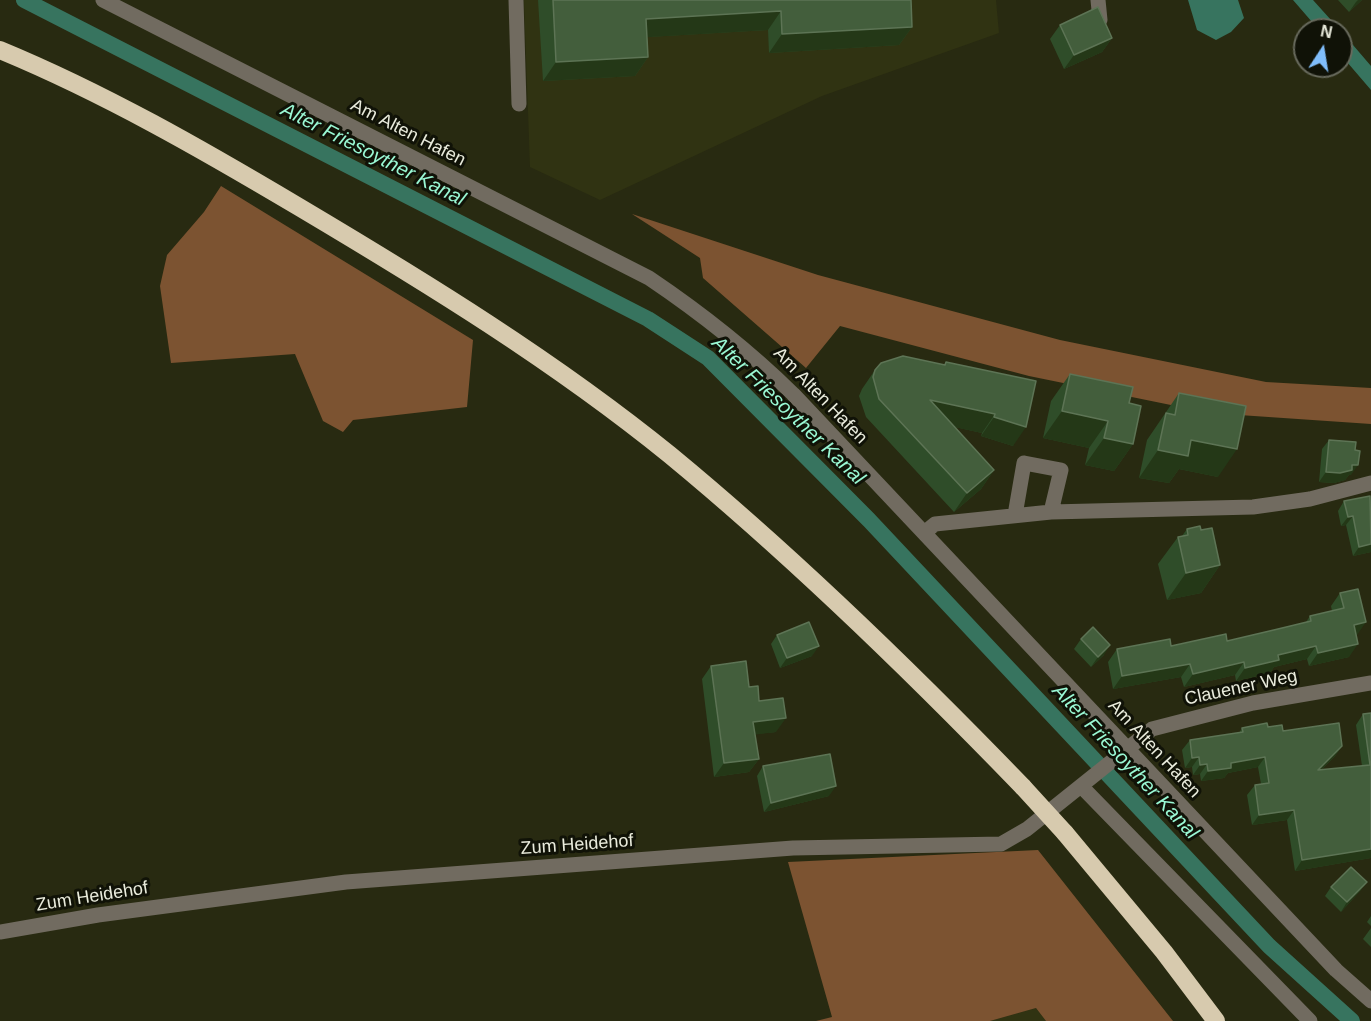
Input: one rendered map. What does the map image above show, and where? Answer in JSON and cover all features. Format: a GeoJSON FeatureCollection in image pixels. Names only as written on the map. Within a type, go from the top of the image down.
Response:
{"type":"FeatureCollection","features":[{"type":"Feature","properties":{"kind":"highway"},"geometry":{"type":"LineString","coordinates":[[0,50],[202,149],[435,287],[522,345],[667,453],[803,568],[920,681],[1023,787],[1065,833],[1164,952],[1216,1021]]}},
{"type":"Feature","properties":{"kind":"street","name":"Am Alten Hafen"},"geometry":{"type":"LineString","coordinates":[[103,0],[649,278],[700,313],[749,351],[1336,970],[1371,1001]]}},
{"type":"Feature","properties":{"kind":"street"},"geometry":{"type":"LineString","coordinates":[[516,0],[519,104]]}},
{"type":"Feature","properties":{"kind":"street"},"geometry":{"type":"LineString","coordinates":[[1098,0],[1100,20]]}},
{"type":"Feature","properties":{"kind":"street"},"geometry":{"type":"LineString","coordinates":[[1015,515],[1024,463],[1061,470],[1052,512]]}},
{"type":"Feature","properties":{"kind":"street"},"geometry":{"type":"LineString","coordinates":[[924,533],[935,524],[1052,512],[1253,507],[1310,499],[1371,483]]}},
{"type":"Feature","properties":{"kind":"street","name":"Clauener Weg"},"geometry":{"type":"LineString","coordinates":[[1126,748],[1152,729],[1253,703],[1371,683]]}},
{"type":"Feature","properties":{"kind":"street","name":"Zum Heidehof"},"geometry":{"type":"LineString","coordinates":[[0,932],[98,915],[346,882],[793,848],[1001,844],[1027,829],[1126,748]]}},
{"type":"Feature","properties":{"kind":"street"},"geometry":{"type":"LineString","coordinates":[[1081,786],[1310,1021]]}},
{"type":"Feature","properties":{"kind":"shaded area"},"geometry":{"type":"Polygon","coordinates":[[[524,0],[996,0],[999,33],[822,96],[600,200],[530,167],[524,0]]]}},
{"type":"Feature","properties":{"kind":"shaded area"},"geometry":{"type":"Polygon","coordinates":[[[1188,0],[1238,0],[1244,18],[1231,32],[1216,40],[1197,30],[1188,0]]]}},
{"type":"Feature","properties":{"kind":"shaded area"},"geometry":{"type":"Polygon","coordinates":[[[1293,0],[1313,0],[1329,18],[1309,18],[1293,0]]]}},
{"type":"Feature","properties":{"kind":"shaded area"},"geometry":{"type":"Polygon","coordinates":[[[1353,45],[1371,66],[1371,90],[1353,69],[1353,45]]]}},
{"type":"Feature","properties":{"kind":"shaded area"},"geometry":{"type":"Polygon","coordinates":[[[221,186],[473,340],[467,407],[353,420],[343,432],[323,421],[295,354],[171,363],[160,286],[167,255],[204,212],[221,186]]]}},
{"type":"Feature","properties":{"kind":"shaded area"},"geometry":{"type":"Polygon","coordinates":[[[632,214],[818,275],[1060,340],[1266,382],[1371,388],[1371,424],[1210,413],[1029,376],[840,326],[806,368],[703,278],[700,258],[632,214]]]}},
{"type":"Feature","properties":{"kind":"shaded area"},"geometry":{"type":"Polygon","coordinates":[[[1038,850],[1173,1021],[1046,1021],[1036,1008],[990,1021],[816,1021],[832,1017],[788,862],[1038,850]]]}},
{"type":"Feature","properties":{"kind":"shaded area"},"geometry":{"type":"Polygon","coordinates":[[[1036,1008],[1046,1021],[990,1021],[1036,1008]]]}},
{"type":"Feature","properties":{"kind":"building"},"geometry":{"type":"Polygon","coordinates":[[[553,0],[911,0],[912,27],[782,34],[781,11],[646,19],[648,57],[556,62],[553,0]]]}},
{"type":"Feature","properties":{"kind":"building"},"geometry":{"type":"Polygon","coordinates":[[[1098,7],[1112,38],[1074,55],[1060,25],[1098,7]]]}},
{"type":"Feature","properties":{"kind":"building"},"geometry":{"type":"Polygon","coordinates":[[[903,356],[945,365],[946,362],[1036,381],[1026,427],[994,417],[995,414],[930,400],[994,470],[967,493],[879,399],[873,377],[875,370],[881,363],[903,356]]]}},
{"type":"Feature","properties":{"kind":"building"},"geometry":{"type":"Polygon","coordinates":[[[1070,374],[1133,387],[1129,403],[1141,406],[1133,444],[1104,438],[1108,421],[1062,411],[1070,374]]]}},
{"type":"Feature","properties":{"kind":"building"},"geometry":{"type":"Polygon","coordinates":[[[1179,393],[1246,406],[1237,449],[1191,440],[1188,456],[1158,450],[1166,413],[1175,415],[1179,393]]]}},
{"type":"Feature","properties":{"kind":"building"},"geometry":{"type":"Polygon","coordinates":[[[1329,440],[1356,442],[1355,450],[1360,451],[1358,465],[1352,465],[1352,470],[1340,473],[1326,472],[1329,440]]]}},
{"type":"Feature","properties":{"kind":"building"},"geometry":{"type":"Polygon","coordinates":[[[1370,496],[1371,544],[1359,547],[1353,516],[1348,517],[1344,501],[1370,496]]]}},
{"type":"Feature","properties":{"kind":"building"},"geometry":{"type":"Polygon","coordinates":[[[1200,526],[1201,530],[1212,528],[1220,565],[1186,573],[1178,537],[1188,535],[1187,529],[1200,526]]]}},
{"type":"Feature","properties":{"kind":"building"},"geometry":{"type":"Polygon","coordinates":[[[1358,589],[1366,622],[1354,625],[1358,644],[1318,653],[1316,646],[1278,655],[1279,660],[1245,668],[1244,662],[1193,674],[1190,664],[1122,676],[1117,649],[1170,639],[1171,646],[1226,634],[1227,641],[1311,621],[1310,616],[1344,608],[1340,593],[1358,589]]]}},
{"type":"Feature","properties":{"kind":"building"},"geometry":{"type":"Polygon","coordinates":[[[809,622],[819,646],[787,658],[777,635],[809,622]]]}},
{"type":"Feature","properties":{"kind":"building"},"geometry":{"type":"Polygon","coordinates":[[[1093,627],[1110,645],[1098,657],[1081,639],[1093,627]]]}},
{"type":"Feature","properties":{"kind":"building"},"geometry":{"type":"Polygon","coordinates":[[[746,661],[749,687],[758,686],[759,701],[783,698],[786,718],[753,722],[759,759],[724,763],[711,666],[746,661]]]}},
{"type":"Feature","properties":{"kind":"building"},"geometry":{"type":"Polygon","coordinates":[[[1371,713],[1371,849],[1302,860],[1294,810],[1259,815],[1255,785],[1269,783],[1265,757],[1231,763],[1231,768],[1208,771],[1207,764],[1200,765],[1199,757],[1192,758],[1190,740],[1243,732],[1242,728],[1267,723],[1268,727],[1282,725],[1283,731],[1339,723],[1342,746],[1318,770],[1370,765],[1363,714],[1371,713]]]}},
{"type":"Feature","properties":{"kind":"building"},"geometry":{"type":"Polygon","coordinates":[[[830,754],[836,786],[771,803],[763,766],[830,754]]]}},
{"type":"Feature","properties":{"kind":"building"},"geometry":{"type":"Polygon","coordinates":[[[1351,867],[1367,882],[1347,902],[1331,887],[1351,867]]]}},
{"type":"Feature","properties":{"kind":"waterway","name":"Alter Friesoyther Kanal"},"geometry":{"type":"LineString","coordinates":[[24,0],[648,319],[708,358],[869,520],[1269,946],[1352,1021]]}}]}
